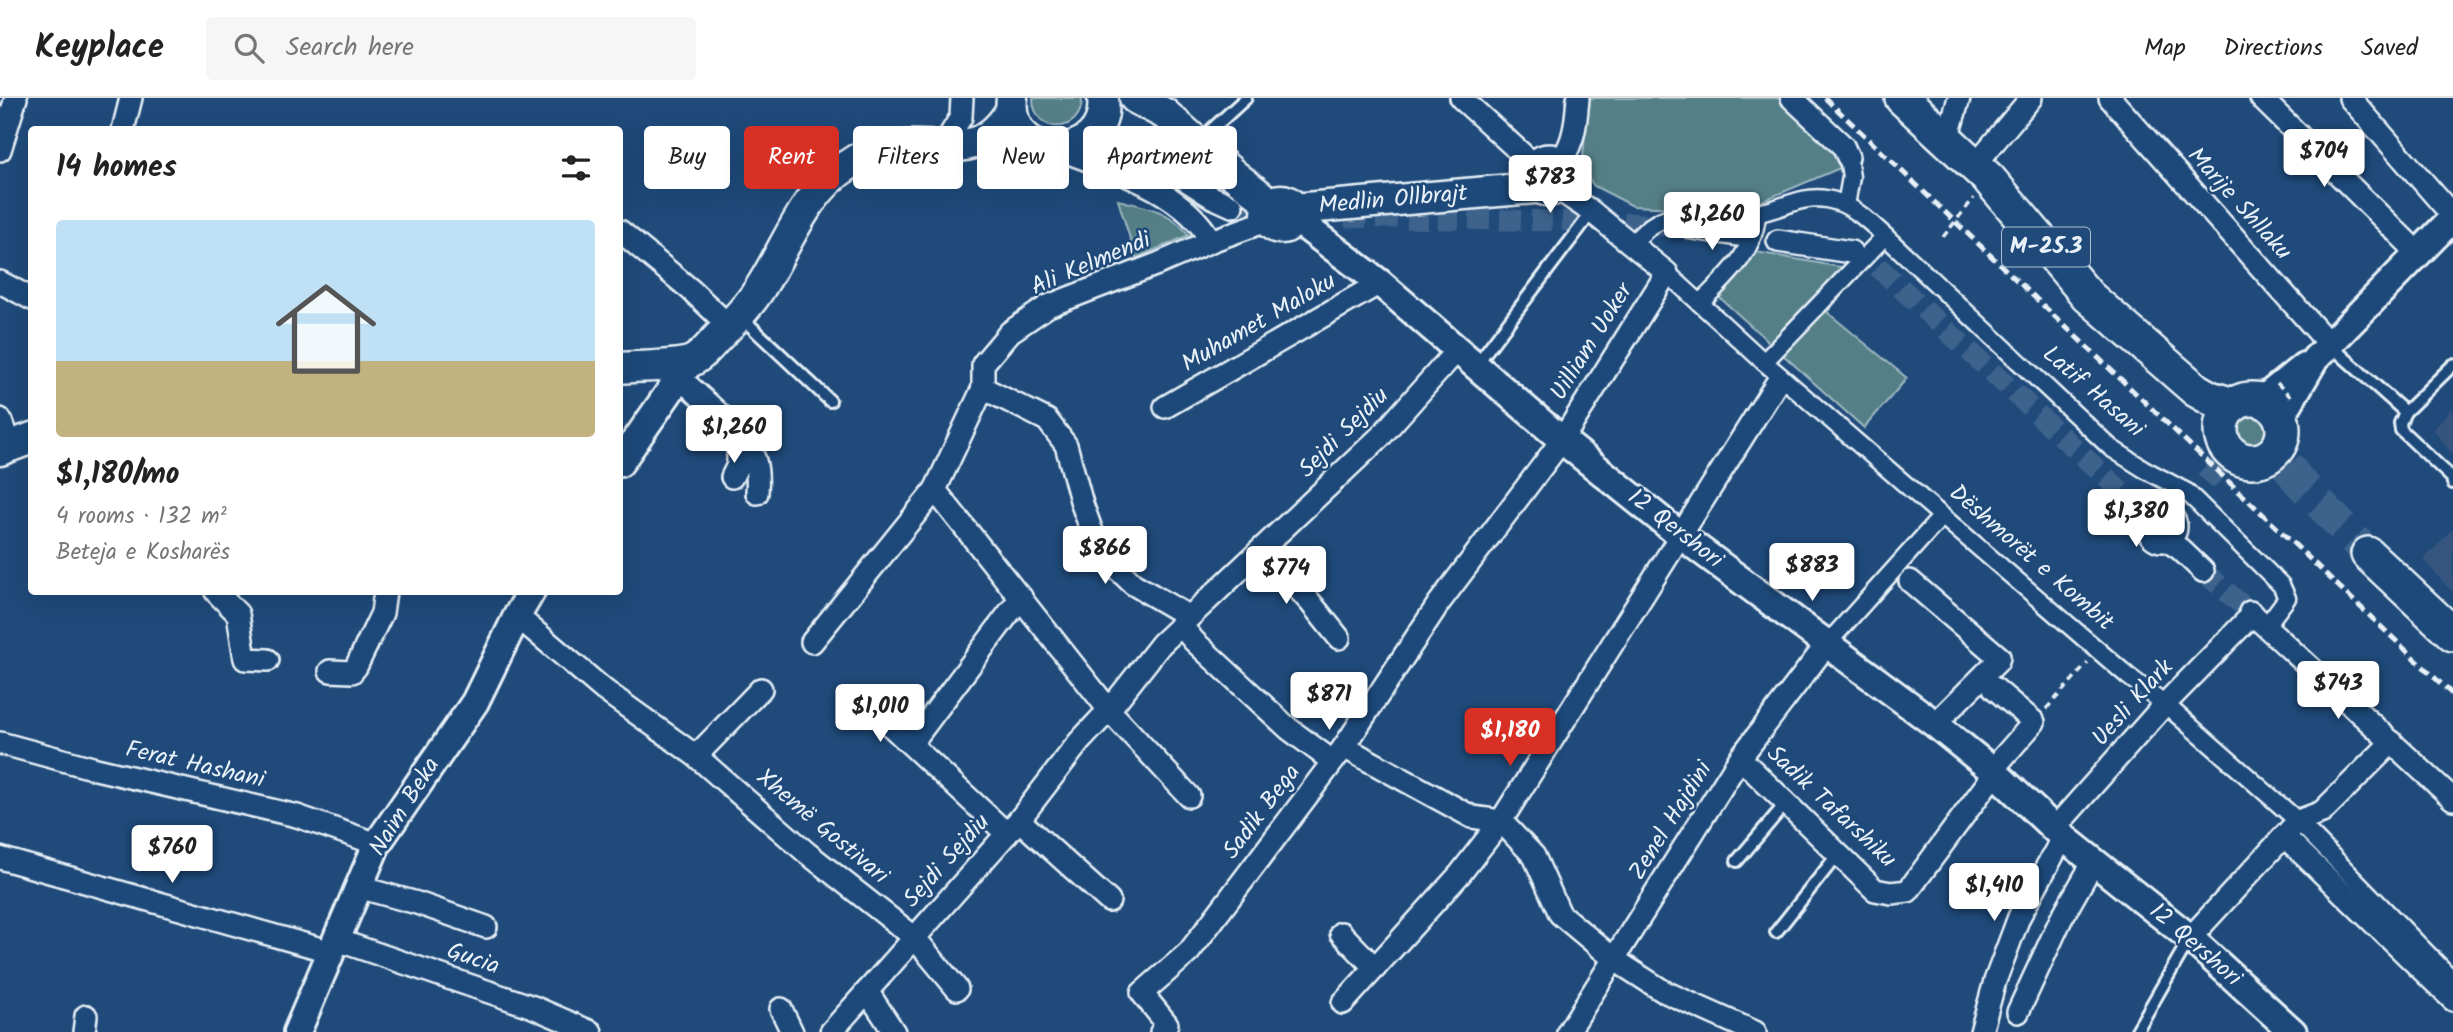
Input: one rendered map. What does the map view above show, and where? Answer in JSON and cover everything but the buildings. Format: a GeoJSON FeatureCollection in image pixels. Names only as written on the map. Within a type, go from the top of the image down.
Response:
{"type":"FeatureCollection","features":[{"type":"Feature","properties":{"kind":"main road","name":"M-25.3"},"geometry":{"type":"LineString","coordinates":[[1902,98],[1982,172],[2088,296],[2196,390],[2268,428]]}},
{"type":"Feature","properties":{"kind":"main road"},"geometry":{"type":"LineString","coordinates":[[1069,144],[1089,138],[1102,115],[1103,100]]}},
{"type":"Feature","properties":{"kind":"main road"},"geometry":{"type":"LineString","coordinates":[[1143,101],[1177,126]]}},
{"type":"Feature","properties":{"kind":"main road"},"geometry":{"type":"LineString","coordinates":[[1010,102],[1018,126]]}},
{"type":"Feature","properties":{"kind":"main road"},"geometry":{"type":"LineString","coordinates":[[999,126],[1010,102]]}},
{"type":"Feature","properties":{"kind":"main road"},"geometry":{"type":"LineString","coordinates":[[623,366],[685,370],[734,321],[762,286],[783,244],[810,202],[829,180],[853,162]]}},
{"type":"Feature","properties":{"kind":"main road"},"geometry":{"type":"LineString","coordinates":[[1237,177],[1282,213]]}},
{"type":"Feature","properties":{"kind":"main road","name":"Medlin Ollbrajt"},"geometry":{"type":"LineString","coordinates":[[1282,213],[1543,181]]}},
{"type":"Feature","properties":{"kind":"main road"},"geometry":{"type":"LineString","coordinates":[[2368,554],[2453,634]]}},
{"type":"Feature","properties":{"kind":"street"},"geometry":{"type":"LineString","coordinates":[[1,143],[16,98]]}},
{"type":"Feature","properties":{"kind":"street"},"geometry":{"type":"LineString","coordinates":[[124,126],[131,98]]}},
{"type":"Feature","properties":{"kind":"street"},"geometry":{"type":"LineString","coordinates":[[955,126],[961,117],[962,98]]}},
{"type":"Feature","properties":{"kind":"street","name":"Dëshmorët e Kombit"},"geometry":{"type":"LineString","coordinates":[[1461,98],[1543,181],[1592,212],[1633,244],[1942,516],[2165,704],[2291,829],[2453,980]]}},
{"type":"Feature","properties":{"kind":"street"},"geometry":{"type":"LineString","coordinates":[[1562,159],[1571,146],[1578,98]]}},
{"type":"Feature","properties":{"kind":"street"},"geometry":{"type":"LineString","coordinates":[[1793,98],[1843,146],[1851,177],[1846,205]]}},
{"type":"Feature","properties":{"kind":"street"},"geometry":{"type":"LineString","coordinates":[[1947,139],[1959,98]]}},
{"type":"Feature","properties":{"kind":"street"},"geometry":{"type":"LineString","coordinates":[[1982,172],[2031,98]]}},
{"type":"Feature","properties":{"kind":"street","name":"Marije Shllaku"},"geometry":{"type":"LineString","coordinates":[[2110,98],[2322,352]]}},
{"type":"Feature","properties":{"kind":"street"},"geometry":{"type":"LineString","coordinates":[[2261,98],[2419,254]]}},
{"type":"Feature","properties":{"kind":"street"},"geometry":{"type":"LineString","coordinates":[[2268,428],[2322,352],[2453,217],[2350,98]]}},
{"type":"Feature","properties":{"kind":"street"},"geometry":{"type":"LineString","coordinates":[[1103,100],[1118,126]]}},
{"type":"Feature","properties":{"kind":"street"},"geometry":{"type":"LineString","coordinates":[[1069,151],[1170,198],[1202,225],[1211,241]]}},
{"type":"Feature","properties":{"kind":"street"},"geometry":{"type":"LineString","coordinates":[[1549,155],[1562,159],[1569,175],[1567,184],[1543,181],[1537,159],[1549,155]]}},
{"type":"Feature","properties":{"kind":"street"},"geometry":{"type":"LineString","coordinates":[[1200,189],[1232,206]]}},
{"type":"Feature","properties":{"kind":"street","name":"Latif Hasani"},"geometry":{"type":"LineString","coordinates":[[1633,244],[1642,231],[1664,219],[1693,214],[1757,214],[1801,199],[1826,199],[1846,205],[1885,236],[2111,448],[2187,492],[2284,590],[2287,598],[2258,615]]}},
{"type":"Feature","properties":{"kind":"street","name":"Ali Kelmendi"},"geometry":{"type":"LineString","coordinates":[[812,642],[935,490],[983,388],[983,364],[1010,332],[1048,306],[1282,213]]}},
{"type":"Feature","properties":{"kind":"street","name":"12 Qershori"},"geometry":{"type":"LineString","coordinates":[[1282,213],[1380,283],[1562,440],[1680,534],[1935,724],[1993,772],[2059,833],[2190,938],[2292,1032]]}},
{"type":"Feature","properties":{"kind":"street"},"geometry":{"type":"LineString","coordinates":[[1700,303],[1737,266],[1751,245],[1757,214]]}},
{"type":"Feature","properties":{"kind":"street"},"geometry":{"type":"LineString","coordinates":[[1692,228],[1739,235]]}},
{"type":"Feature","properties":{"kind":"street"},"geometry":{"type":"LineString","coordinates":[[623,233],[691,290],[734,321]]}},
{"type":"Feature","properties":{"kind":"street"},"geometry":{"type":"LineString","coordinates":[[1764,362],[1885,236]]}},
{"type":"Feature","properties":{"kind":"street"},"geometry":{"type":"LineString","coordinates":[[1778,241],[1851,252]]}},
{"type":"Feature","properties":{"kind":"street","name":"Uilliam Uoker"},"geometry":{"type":"LineString","coordinates":[[1562,440],[1667,273]]}},
{"type":"Feature","properties":{"kind":"street"},"geometry":{"type":"LineString","coordinates":[[0,282],[28,297]]}},
{"type":"Feature","properties":{"kind":"street","name":"Muhamet Maloku"},"geometry":{"type":"LineString","coordinates":[[1165,407],[1380,283]]}},
{"type":"Feature","properties":{"kind":"street","name":"Sejdi Sejdiu"},"geometry":{"type":"LineString","coordinates":[[831,1032],[1013,827],[1079,741],[1109,710],[1161,644],[1467,357]]}},
{"type":"Feature","properties":{"kind":"street"},"geometry":{"type":"LineString","coordinates":[[623,459],[685,370],[750,448],[758,469],[757,493]]}},
{"type":"Feature","properties":{"kind":"street"},"geometry":{"type":"LineString","coordinates":[[1343,1003],[1460,874],[1501,821],[1776,384]]}},
{"type":"Feature","properties":{"kind":"street"},"geometry":{"type":"LineString","coordinates":[[983,388],[1047,421],[1066,445],[1098,551],[1133,584],[1184,620],[1194,641],[1289,729],[1472,817],[1501,821],[1534,856],[1560,914],[1615,960],[1663,991],[1755,1032]]}},
{"type":"Feature","properties":{"kind":"street"},"geometry":{"type":"LineString","coordinates":[[732,477],[738,465],[738,431]]}},
{"type":"Feature","properties":{"kind":"street","name":"Sadik Bega"},"geometry":{"type":"LineString","coordinates":[[1161,1032],[1167,1024],[1142,993],[1189,952],[1338,754],[1439,603],[1562,440]]}},
{"type":"Feature","properties":{"kind":"street"},"geometry":{"type":"LineString","coordinates":[[935,490],[1109,710],[1189,796]]}},
{"type":"Feature","properties":{"kind":"street"},"geometry":{"type":"LineString","coordinates":[[1827,644],[1942,516]]}},
{"type":"Feature","properties":{"kind":"street"},"geometry":{"type":"LineString","coordinates":[[2167,529],[2203,572]]}},
{"type":"Feature","properties":{"kind":"street"},"geometry":{"type":"LineString","coordinates":[[1263,549],[1339,638]]}},
{"type":"Feature","properties":{"kind":"street"},"geometry":{"type":"LineString","coordinates":[[1910,581],[1999,657],[1935,724]]}},
{"type":"Feature","properties":{"kind":"street"},"geometry":{"type":"LineString","coordinates":[[219,595],[238,614],[245,659],[268,660]]}},
{"type":"Feature","properties":{"kind":"street"},"geometry":{"type":"LineString","coordinates":[[330,671],[352,672],[356,667],[382,612],[385,595]]}},
{"type":"Feature","properties":{"kind":"street","name":"Naim Beka"},"geometry":{"type":"LineString","coordinates":[[297,1032],[377,844],[475,702],[529,595]]}},
{"type":"Feature","properties":{"kind":"street"},"geometry":{"type":"LineString","coordinates":[[911,744],[1021,597]]}},
{"type":"Feature","properties":{"kind":"street"},"geometry":{"type":"LineString","coordinates":[[2258,615],[2453,799]]}},
{"type":"Feature","properties":{"kind":"street","name":"Uesli Klark"},"geometry":{"type":"LineString","coordinates":[[1981,1032],[1995,981],[2019,917],[2059,833],[2165,704],[2258,615]]}},
{"type":"Feature","properties":{"kind":"street","name":"Xhemë Gostivari"},"geometry":{"type":"LineString","coordinates":[[517,616],[604,690],[696,756],[807,853],[914,937]]}},
{"type":"Feature","properties":{"kind":"street","name":"Zenel Hajdini"},"geometry":{"type":"LineString","coordinates":[[1568,1032],[1740,758],[1827,644]]}},
{"type":"Feature","properties":{"kind":"street"},"geometry":{"type":"LineString","coordinates":[[1993,772],[2034,722],[1994,688]]}},
{"type":"Feature","properties":{"kind":"street"},"geometry":{"type":"LineString","coordinates":[[696,756],[761,689]]}},
{"type":"Feature","properties":{"kind":"street"},"geometry":{"type":"LineString","coordinates":[[877,713],[1013,827]]}},
{"type":"Feature","properties":{"kind":"street"},"geometry":{"type":"LineString","coordinates":[[2190,938],[2291,829],[2322,811],[2392,742]]}},
{"type":"Feature","properties":{"kind":"street","name":"Ferat Hashani"},"geometry":{"type":"LineString","coordinates":[[0,743],[96,769],[298,816],[377,844]]}},
{"type":"Feature","properties":{"kind":"street","name":"Sadik Tafarshiku"},"geometry":{"type":"LineString","coordinates":[[1740,758],[1875,890],[1891,893],[1908,891],[1993,772]]}},
{"type":"Feature","properties":{"kind":"street","name":"Sejdi Sejdiu"},"geometry":{"type":"LineString","coordinates":[[1013,827],[1109,901]]}},
{"type":"Feature","properties":{"kind":"street"},"geometry":{"type":"LineString","coordinates":[[2291,829],[2453,1000]]}},
{"type":"Feature","properties":{"kind":"street","name":"Gucia"},"geometry":{"type":"LineString","coordinates":[[0,858],[334,946],[533,1007],[591,1032]]}},
{"type":"Feature","properties":{"kind":"street"},"geometry":{"type":"LineString","coordinates":[[2018,1012],[2061,919],[2094,861]]}},
{"type":"Feature","properties":{"kind":"street"},"geometry":{"type":"LineString","coordinates":[[358,887],[417,903],[486,927]]}},
{"type":"Feature","properties":{"kind":"street"},"geometry":{"type":"LineString","coordinates":[[1341,933],[1375,968]]}},
{"type":"Feature","properties":{"kind":"street","name":"Sejdi Sejdiu"},"geometry":{"type":"LineString","coordinates":[[914,937],[957,989]]}},
{"type":"Feature","properties":{"kind":"street"},"geometry":{"type":"LineString","coordinates":[[867,991],[894,1032]]}},
{"type":"Feature","properties":{"kind":"street"},"geometry":{"type":"LineString","coordinates":[[780,1009],[792,1032]]}},
{"type":"Feature","properties":{"kind":"lane"},"geometry":{"type":"LineString","coordinates":[[1215,126],[1245,98]]}},
{"type":"Feature","properties":{"kind":"lane"},"geometry":{"type":"LineString","coordinates":[[1467,357],[1592,212]]}},
{"type":"Feature","properties":{"kind":"lane"},"geometry":{"type":"LineString","coordinates":[[734,321],[830,401]]}},
{"type":"Feature","properties":{"kind":"lane"},"geometry":{"type":"LineString","coordinates":[[2322,352],[2405,412]]}},
{"type":"Feature","properties":{"kind":"lane"},"geometry":{"type":"LineString","coordinates":[[2453,365],[2401,418],[2401,430],[2452,478],[2453,483]]}},
{"type":"Feature","properties":{"kind":"lane"},"geometry":{"type":"LineString","coordinates":[[1737,861],[1786,803]]}},
{"type":"Feature","properties":{"kind":"lane"},"geometry":{"type":"LineString","coordinates":[[1776,932],[1838,854]]}},
{"type":"Feature","properties":{"kind":"lane"},"geometry":{"type":"LineString","coordinates":[[2136,1032],[2190,938]]}},
{"type":"Feature","properties":{"kind":"path"},"geometry":{"type":"LineString","coordinates":[[1943,237],[1982,172]]}},
{"type":"Feature","properties":{"kind":"path"},"geometry":{"type":"LineString","coordinates":[[2034,722],[2099,651]]}},
{"type":"Feature","properties":{"kind":"shaded area"},"geometry":{"type":"Polygon","coordinates":[[[2453,407],[2453,455],[2433,429],[2453,407]]]}},
{"type":"Feature","properties":{"kind":"shaded area"},"geometry":{"type":"Polygon","coordinates":[[[2453,528],[2453,593],[2423,560],[2453,528]]]}},
{"type":"Feature","properties":{"kind":"green space"},"geometry":{"type":"Polygon","coordinates":[[[1033,98],[1082,98],[1075,119],[1067,124],[1049,124],[1041,119],[1035,110],[1033,98]]]}},
{"type":"Feature","properties":{"kind":"green space"},"geometry":{"type":"Polygon","coordinates":[[[1588,98],[1778,98],[1842,156],[1840,168],[1743,209],[1633,206],[1594,186],[1582,170],[1588,98]]]}},
{"type":"Feature","properties":{"kind":"green space"},"geometry":{"type":"Polygon","coordinates":[[[1118,200],[1165,215],[1189,235],[1136,258],[1118,200]]]}},
{"type":"Feature","properties":{"kind":"green space"},"geometry":{"type":"Polygon","coordinates":[[[1756,252],[1846,268],[1857,278],[1827,312],[1907,378],[1864,428],[1719,297],[1756,252]]]}},
{"type":"Feature","properties":{"kind":"green space"},"geometry":{"type":"Polygon","coordinates":[[[2251,414],[2263,418],[2267,430],[2263,442],[2251,446],[2239,442],[2235,430],[2239,418],[2251,414]]]}},
{"type":"Feature","properties":{"kind":"tunnel"},"geometry":{"type":"LineString","coordinates":[[1232,206],[1282,213]]}},
{"type":"Feature","properties":{"kind":"tunnel"},"geometry":{"type":"LineString","coordinates":[[1345,217],[1614,222],[1692,228]]}},
{"type":"Feature","properties":{"kind":"tunnel"},"geometry":{"type":"LineString","coordinates":[[1851,252],[1862,255],[1876,265],[2137,506]]}},
{"type":"Feature","properties":{"kind":"tunnel"},"geometry":{"type":"LineString","coordinates":[[2185,505],[2221,464],[2228,449]]}},
{"type":"Feature","properties":{"kind":"tunnel"},"geometry":{"type":"LineString","coordinates":[[2287,465],[2368,554]]}},
{"type":"Feature","properties":{"kind":"tunnel"},"geometry":{"type":"LineString","coordinates":[[2203,571],[2250,612]]}},
{"type":"Feature","properties":{"kind":"railway"},"geometry":{"type":"LineString","coordinates":[[1825,98],[2453,695]]}}]}
